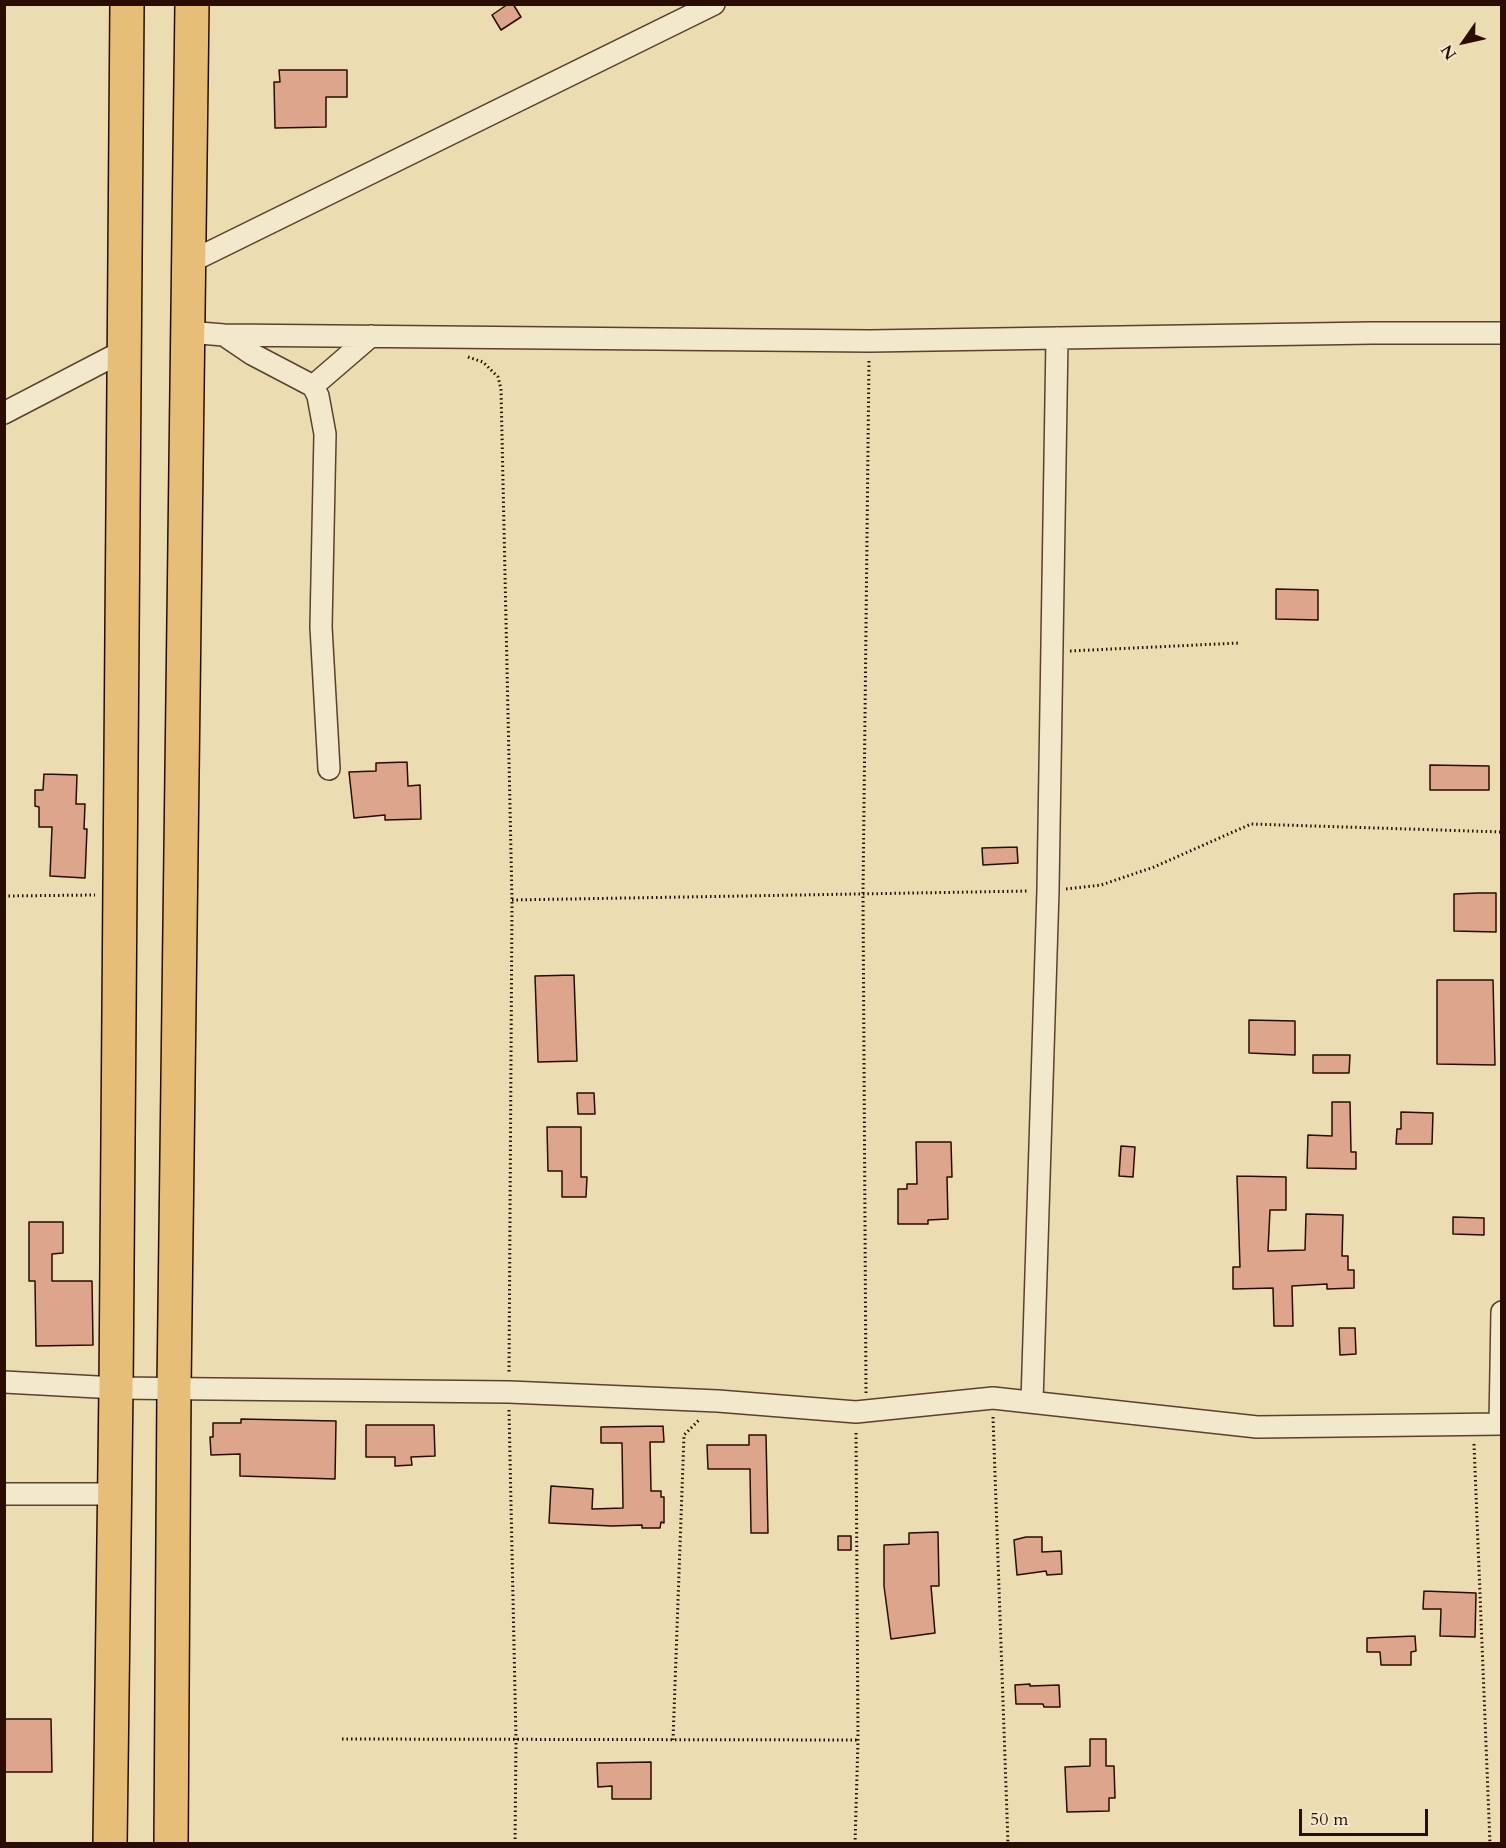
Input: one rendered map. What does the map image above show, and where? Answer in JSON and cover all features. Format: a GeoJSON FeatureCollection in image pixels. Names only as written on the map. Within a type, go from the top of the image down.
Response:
{"type":"FeatureCollection","features":[{"type":"Feature","properties":{"kind":"highway"},"geometry":{"type":"LineString","coordinates":[[110,1844],[127,4]]}},
{"type":"Feature","properties":{"kind":"highway"},"geometry":{"type":"LineString","coordinates":[[171,1844],[174,1388],[192,4]]}},
{"type":"Feature","properties":{"kind":"street"},"geometry":{"type":"LineString","coordinates":[[188,263],[714,4]]}},
{"type":"Feature","properties":{"kind":"street"},"geometry":{"type":"LineString","coordinates":[[187,332],[224,335],[870,340],[1502,333]]}},
{"type":"Feature","properties":{"kind":"street"},"geometry":{"type":"LineString","coordinates":[[224,335],[252,354],[313,386],[318,396],[325,434],[321,627],[329,769]]}},
{"type":"Feature","properties":{"kind":"street"},"geometry":{"type":"LineString","coordinates":[[313,386],[371,336]]}},
{"type":"Feature","properties":{"kind":"street"},"geometry":{"type":"LineString","coordinates":[[1032,1402],[1048,891],[1057,338]]}},
{"type":"Feature","properties":{"kind":"street"},"geometry":{"type":"LineString","coordinates":[[4,413],[125,350]]}},
{"type":"Feature","properties":{"kind":"street"},"geometry":{"type":"LineString","coordinates":[[4,1382],[116,1388],[509,1392],[718,1401],[856,1412],[993,1398],[1257,1427],[1501,1424],[1502,1312]]}},
{"type":"Feature","properties":{"kind":"street"},"geometry":{"type":"LineString","coordinates":[[4,1494],[114,1494]]}},
{"type":"Feature","properties":{"kind":"path"},"geometry":{"type":"LineString","coordinates":[[855,1844],[858,1740],[856,1412],[866,1402],[862,894],[870,340]]}},
{"type":"Feature","properties":{"kind":"path"},"geometry":{"type":"LineString","coordinates":[[462,355],[483,362],[498,378],[501,389],[512,900],[509,1392],[516,1740],[515,1844]]}},
{"type":"Feature","properties":{"kind":"path"},"geometry":{"type":"LineString","coordinates":[[1052,652],[1239,643]]}},
{"type":"Feature","properties":{"kind":"path"},"geometry":{"type":"LineString","coordinates":[[512,900],[1048,891],[1101,885],[1154,867],[1251,824],[1502,832]]}},
{"type":"Feature","properties":{"kind":"path"},"geometry":{"type":"LineString","coordinates":[[4,896],[120,895]]}},
{"type":"Feature","properties":{"kind":"path"},"geometry":{"type":"LineString","coordinates":[[993,1398],[1008,1844]]}},
{"type":"Feature","properties":{"kind":"path"},"geometry":{"type":"LineString","coordinates":[[673,1740],[684,1435],[718,1401]]}},
{"type":"Feature","properties":{"kind":"path"},"geometry":{"type":"LineString","coordinates":[[1473,1424],[1490,1844]]}},
{"type":"Feature","properties":{"kind":"path"},"geometry":{"type":"LineString","coordinates":[[342,1739],[858,1740]]}},
{"type":"Feature","properties":{"kind":"building"},"geometry":{"type":"Polygon","coordinates":[[[508,4],[513,4],[521,17],[501,30],[492,15],[508,4]]]}},
{"type":"Feature","properties":{"kind":"building"},"geometry":{"type":"Polygon","coordinates":[[[279,70],[347,70],[347,97],[326,97],[326,127],[275,128],[274,82],[280,82],[279,70]]]}},
{"type":"Feature","properties":{"kind":"building"},"geometry":{"type":"Polygon","coordinates":[[[1276,589],[1318,590],[1318,620],[1276,619],[1276,589]]]}},
{"type":"Feature","properties":{"kind":"building"},"geometry":{"type":"Polygon","coordinates":[[[407,762],[408,786],[420,785],[421,819],[385,820],[385,815],[354,818],[349,772],[376,771],[376,763],[407,762]]]}},
{"type":"Feature","properties":{"kind":"building"},"geometry":{"type":"Polygon","coordinates":[[[1430,765],[1489,766],[1489,790],[1430,790],[1430,765]]]}},
{"type":"Feature","properties":{"kind":"building"},"geometry":{"type":"Polygon","coordinates":[[[44,774],[77,775],[76,804],[85,804],[84,829],[87,829],[85,878],[50,876],[52,827],[39,827],[39,807],[35,806],[35,790],[43,790],[44,774]]]}},
{"type":"Feature","properties":{"kind":"building"},"geometry":{"type":"Polygon","coordinates":[[[1017,847],[1018,863],[983,865],[982,848],[1017,847]]]}},
{"type":"Feature","properties":{"kind":"building"},"geometry":{"type":"Polygon","coordinates":[[[1496,893],[1496,932],[1454,931],[1454,894],[1496,893]]]}},
{"type":"Feature","properties":{"kind":"building"},"geometry":{"type":"Polygon","coordinates":[[[574,975],[577,1061],[538,1062],[535,976],[574,975]]]}},
{"type":"Feature","properties":{"kind":"building"},"geometry":{"type":"Polygon","coordinates":[[[1437,980],[1493,980],[1495,1065],[1437,1064],[1437,980]]]}},
{"type":"Feature","properties":{"kind":"building"},"geometry":{"type":"Polygon","coordinates":[[[1249,1020],[1295,1021],[1295,1055],[1249,1053],[1249,1020]]]}},
{"type":"Feature","properties":{"kind":"building"},"geometry":{"type":"Polygon","coordinates":[[[1313,1055],[1350,1055],[1349,1073],[1313,1073],[1313,1055]]]}},
{"type":"Feature","properties":{"kind":"building"},"geometry":{"type":"Polygon","coordinates":[[[577,1093],[594,1093],[595,1114],[578,1114],[577,1093]]]}},
{"type":"Feature","properties":{"kind":"building"},"geometry":{"type":"Polygon","coordinates":[[[1332,1102],[1350,1102],[1351,1152],[1356,1152],[1356,1169],[1307,1168],[1308,1135],[1332,1136],[1332,1102]]]}},
{"type":"Feature","properties":{"kind":"building"},"geometry":{"type":"Polygon","coordinates":[[[1401,1112],[1433,1113],[1432,1144],[1396,1144],[1397,1129],[1401,1129],[1401,1112]]]}},
{"type":"Feature","properties":{"kind":"building"},"geometry":{"type":"Polygon","coordinates":[[[547,1127],[581,1127],[581,1177],[587,1177],[586,1197],[562,1197],[562,1171],[548,1171],[547,1127]]]}},
{"type":"Feature","properties":{"kind":"building"},"geometry":{"type":"Polygon","coordinates":[[[916,1142],[951,1142],[952,1177],[947,1177],[948,1219],[928,1220],[928,1224],[898,1224],[898,1189],[907,1189],[907,1184],[917,1184],[916,1142]]]}},
{"type":"Feature","properties":{"kind":"building"},"geometry":{"type":"Polygon","coordinates":[[[1121,1146],[1135,1147],[1133,1177],[1119,1176],[1121,1146]]]}},
{"type":"Feature","properties":{"kind":"building"},"geometry":{"type":"Polygon","coordinates":[[[1237,1176],[1286,1177],[1286,1210],[1270,1210],[1268,1251],[1305,1250],[1306,1214],[1343,1215],[1342,1256],[1348,1256],[1348,1270],[1354,1270],[1354,1288],[1327,1289],[1327,1284],[1292,1286],[1293,1326],[1274,1326],[1273,1288],[1233,1289],[1233,1267],[1240,1267],[1237,1176]]]}},
{"type":"Feature","properties":{"kind":"building"},"geometry":{"type":"Polygon","coordinates":[[[1453,1217],[1484,1218],[1484,1235],[1453,1234],[1453,1217]]]}},
{"type":"Feature","properties":{"kind":"building"},"geometry":{"type":"Polygon","coordinates":[[[29,1222],[63,1222],[63,1253],[52,1254],[52,1281],[92,1281],[93,1345],[36,1346],[35,1281],[29,1281],[29,1222]]]}},
{"type":"Feature","properties":{"kind":"building"},"geometry":{"type":"Polygon","coordinates":[[[1339,1328],[1355,1328],[1356,1354],[1340,1355],[1339,1328]]]}},
{"type":"Feature","properties":{"kind":"building"},"geometry":{"type":"Polygon","coordinates":[[[241,1419],[336,1421],[335,1479],[240,1476],[240,1454],[211,1455],[210,1437],[213,1437],[213,1423],[241,1423],[241,1419]]]}},
{"type":"Feature","properties":{"kind":"building"},"geometry":{"type":"Polygon","coordinates":[[[366,1425],[434,1425],[435,1456],[411,1457],[412,1465],[395,1466],[395,1457],[366,1457],[366,1425]]]}},
{"type":"Feature","properties":{"kind":"building"},"geometry":{"type":"Polygon","coordinates":[[[663,1426],[664,1442],[650,1442],[651,1491],[661,1491],[661,1497],[664,1497],[664,1523],[661,1522],[660,1528],[642,1528],[642,1525],[549,1523],[551,1486],[593,1489],[592,1509],[623,1508],[622,1443],[601,1443],[601,1427],[663,1426]]]}},
{"type":"Feature","properties":{"kind":"building"},"geometry":{"type":"Polygon","coordinates":[[[749,1435],[766,1435],[768,1533],[751,1533],[750,1469],[708,1469],[707,1445],[749,1445],[749,1435]]]}},
{"type":"Feature","properties":{"kind":"building"},"geometry":{"type":"Polygon","coordinates":[[[938,1532],[939,1586],[931,1586],[935,1633],[891,1639],[884,1586],[884,1545],[909,1544],[909,1533],[938,1532]]]}},
{"type":"Feature","properties":{"kind":"building"},"geometry":{"type":"Polygon","coordinates":[[[838,1536],[851,1536],[851,1550],[838,1550],[838,1536]]]}},
{"type":"Feature","properties":{"kind":"building"},"geometry":{"type":"Polygon","coordinates":[[[1042,1537],[1042,1552],[1061,1551],[1062,1574],[1047,1575],[1046,1571],[1017,1575],[1014,1540],[1042,1537]]]}},
{"type":"Feature","properties":{"kind":"building"},"geometry":{"type":"Polygon","coordinates":[[[1424,1591],[1476,1593],[1475,1637],[1440,1636],[1441,1609],[1423,1609],[1424,1591]]]}},
{"type":"Feature","properties":{"kind":"building"},"geometry":{"type":"Polygon","coordinates":[[[1415,1636],[1416,1651],[1411,1652],[1411,1665],[1381,1665],[1380,1652],[1367,1652],[1367,1638],[1415,1636]]]}},
{"type":"Feature","properties":{"kind":"building"},"geometry":{"type":"Polygon","coordinates":[[[1030,1684],[1030,1686],[1059,1685],[1060,1707],[1044,1707],[1043,1704],[1016,1704],[1015,1685],[1030,1684]]]}},
{"type":"Feature","properties":{"kind":"building"},"geometry":{"type":"Polygon","coordinates":[[[4,1719],[51,1719],[52,1772],[4,1772],[4,1719]]]}},
{"type":"Feature","properties":{"kind":"building"},"geometry":{"type":"Polygon","coordinates":[[[1090,1739],[1106,1739],[1106,1766],[1114,1766],[1115,1798],[1109,1798],[1109,1811],[1067,1812],[1065,1767],[1090,1766],[1090,1739]]]}},
{"type":"Feature","properties":{"kind":"building"},"geometry":{"type":"Polygon","coordinates":[[[651,1762],[651,1799],[612,1799],[612,1786],[598,1787],[597,1763],[651,1762]]]}}]}
